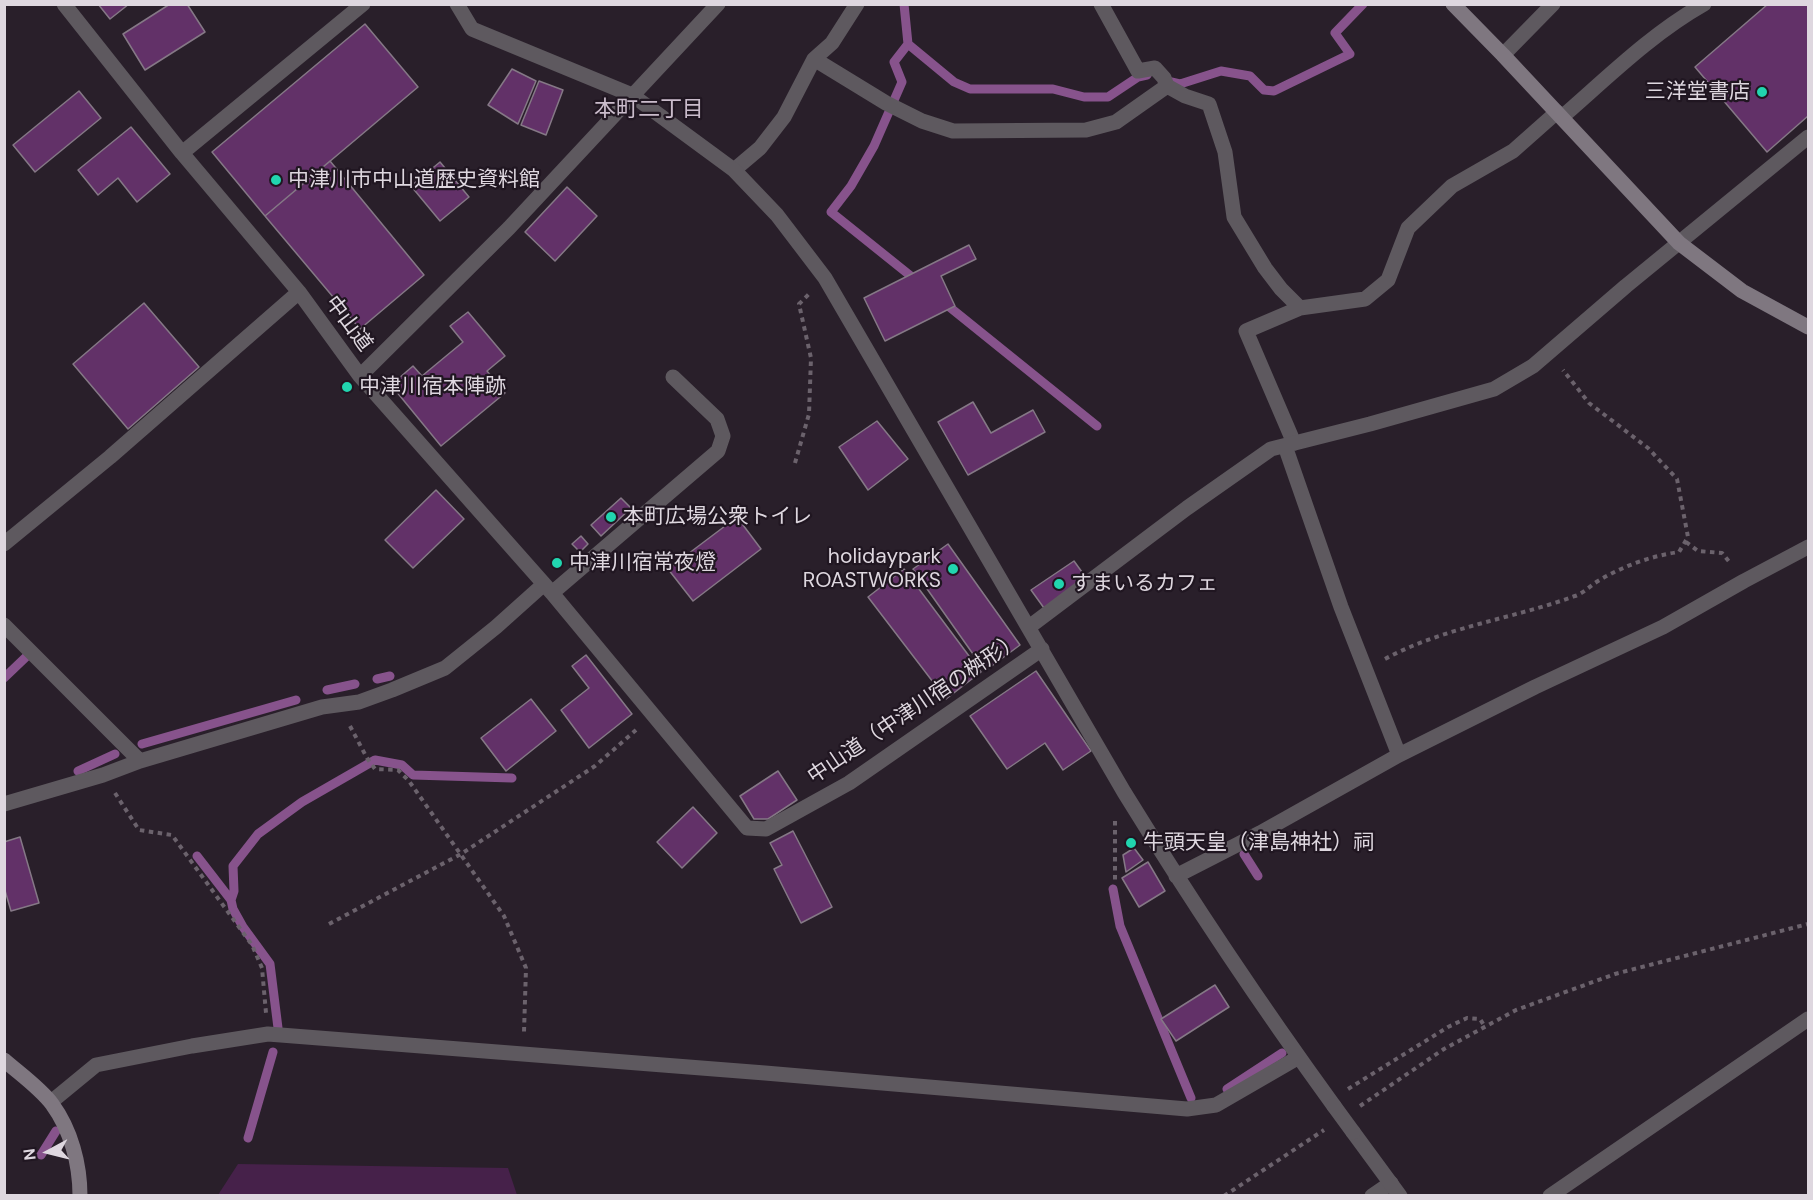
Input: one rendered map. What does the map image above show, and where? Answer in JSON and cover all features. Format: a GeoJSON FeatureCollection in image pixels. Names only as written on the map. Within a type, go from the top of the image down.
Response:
{"type":"FeatureCollection","features":[{"type":"Feature","properties":{"kind":"street","name":"中山道"},"geometry":{"type":"LineString","coordinates":[[64,4],[182,153],[298,292],[360,376],[548,588],[653,716]]}},
{"type":"Feature","properties":{"kind":"street"},"geometry":{"type":"LineString","coordinates":[[182,153],[363,4]]}},
{"type":"Feature","properties":{"kind":"street"},"geometry":{"type":"LineString","coordinates":[[457,4],[472,29],[632,94],[734,170],[777,215],[825,278],[1124,792],[1176,876],[1299,1057],[1395,1189],[1372,1196]]}},
{"type":"Feature","properties":{"kind":"street"},"geometry":{"type":"LineString","coordinates":[[360,376],[509,228],[718,4]]}},
{"type":"Feature","properties":{"kind":"street"},"geometry":{"type":"LineString","coordinates":[[734,170],[760,148],[784,117],[814,59],[832,43],[857,4]]}},
{"type":"Feature","properties":{"kind":"street"},"geometry":{"type":"LineString","coordinates":[[1101,4],[1138,71],[1155,68],[1166,83],[1185,96],[1209,104],[1225,152],[1234,217],[1270,275],[1281,290],[1300,308]]}},
{"type":"Feature","properties":{"kind":"street"},"geometry":{"type":"LineString","coordinates":[[1453,4],[1679,243],[1742,291],[1809,327]]}},
{"type":"Feature","properties":{"kind":"street"},"geometry":{"type":"LineString","coordinates":[[1503,55],[1553,4]]}},
{"type":"Feature","properties":{"kind":"street"},"geometry":{"type":"LineString","coordinates":[[1399,755],[1341,607],[1289,444],[1246,331],[1300,308],[1365,299],[1388,280],[1408,228],[1452,186],[1513,151],[1680,18],[1704,4]]}},
{"type":"Feature","properties":{"kind":"street"},"geometry":{"type":"LineString","coordinates":[[814,59],[892,107],[922,121],[953,131],[1086,130],[1116,122],[1166,83]]}},
{"type":"Feature","properties":{"kind":"street"},"geometry":{"type":"LineString","coordinates":[[1029,627],[1270,449],[1494,389],[1533,366],[1809,137]]}},
{"type":"Feature","properties":{"kind":"street"},"geometry":{"type":"LineString","coordinates":[[4,544],[110,457],[298,292]]}},
{"type":"Feature","properties":{"kind":"street"},"geometry":{"type":"LineString","coordinates":[[4,804],[103,775],[140,760],[322,707],[359,702],[445,668],[718,451],[723,436],[717,419],[673,377]]}},
{"type":"Feature","properties":{"kind":"street"},"geometry":{"type":"LineString","coordinates":[[1176,876],[1260,833],[1399,755],[1535,687],[1663,627],[1744,580],[1809,547]]}},
{"type":"Feature","properties":{"kind":"street"},"geometry":{"type":"LineString","coordinates":[[4,625],[140,760]]}},
{"type":"Feature","properties":{"kind":"street","name":"中山道（中津川宿の桝形）"},"geometry":{"type":"LineString","coordinates":[[653,716],[747,828],[766,829],[849,783],[1042,649]]}},
{"type":"Feature","properties":{"kind":"street"},"geometry":{"type":"LineString","coordinates":[[1551,1196],[1809,1019]]}},
{"type":"Feature","properties":{"kind":"street"},"geometry":{"type":"LineString","coordinates":[[51,1102],[96,1065],[192,1046],[268,1035],[523,1053],[1187,1109],[1216,1105],[1299,1057]]}},
{"type":"Feature","properties":{"kind":"street"},"geometry":{"type":"LineString","coordinates":[[4,1060],[51,1102],[66,1129],[80,1174],[80,1196]]}},
{"type":"Feature","properties":{"kind":"path"},"geometry":{"type":"LineString","coordinates":[[795,463],[809,414],[811,358],[799,304],[825,278]]}},
{"type":"Feature","properties":{"kind":"path"},"geometry":{"type":"LineString","coordinates":[[1365,669],[1406,647],[1469,626],[1533,610],[1579,595],[1597,582],[1631,564],[1679,552],[1689,537],[1677,479],[1648,448],[1589,403],[1549,352]]}},
{"type":"Feature","properties":{"kind":"path"},"geometry":{"type":"LineString","coordinates":[[1686,542],[1698,550],[1722,553],[1744,580]]}},
{"type":"Feature","properties":{"kind":"path"},"geometry":{"type":"LineString","coordinates":[[359,702],[346,719],[367,758],[375,769],[398,770],[504,916],[526,968],[523,1053]]}},
{"type":"Feature","properties":{"kind":"path"},"geometry":{"type":"LineString","coordinates":[[329,924],[461,854],[595,766],[653,716]]}},
{"type":"Feature","properties":{"kind":"path"},"geometry":{"type":"LineString","coordinates":[[103,775],[139,830],[172,835],[252,945],[262,968],[268,1035]]}},
{"type":"Feature","properties":{"kind":"path"},"geometry":{"type":"LineString","coordinates":[[1115,882],[1115,811],[1124,792]]}},
{"type":"Feature","properties":{"kind":"path"},"geometry":{"type":"LineString","coordinates":[[1357,1108],[1444,1049],[1516,1010],[1615,974],[1809,924]]}},
{"type":"Feature","properties":{"kind":"path"},"geometry":{"type":"LineString","coordinates":[[1354,1086],[1457,1022],[1467,1018],[1480,1019],[1485,1027]]}},
{"type":"Feature","properties":{"kind":"path"},"geometry":{"type":"LineString","coordinates":[[1224,1196],[1327,1128]]}},
{"type":"Feature","properties":{"kind":"shaded area"},"geometry":{"type":"Polygon","coordinates":[[[238,1164],[508,1168],[517,1195],[218,1195],[238,1164]]]}},
{"type":"Feature","properties":{"kind":"building"},"geometry":{"type":"Polygon","coordinates":[[[98,4],[129,4],[110,19],[98,4]]]}},
{"type":"Feature","properties":{"kind":"building"},"geometry":{"type":"Polygon","coordinates":[[[170,4],[187,4],[205,32],[145,70],[123,34],[170,4]]]}},
{"type":"Feature","properties":{"kind":"building","name":"三洋堂書店"},"geometry":{"type":"Polygon","coordinates":[[[1768,4],[1808,4],[1808,116],[1767,152],[1695,67],[1768,4]]]}},
{"type":"Feature","properties":{"kind":"building"},"geometry":{"type":"Polygon","coordinates":[[[365,24],[418,87],[265,216],[212,152],[365,24]]]}},
{"type":"Feature","properties":{"kind":"building"},"geometry":{"type":"Polygon","coordinates":[[[512,69],[536,81],[518,124],[488,105],[512,69]]]}},
{"type":"Feature","properties":{"kind":"building"},"geometry":{"type":"Polygon","coordinates":[[[539,81],[563,90],[546,135],[521,125],[539,81]]]}},
{"type":"Feature","properties":{"kind":"building"},"geometry":{"type":"Polygon","coordinates":[[[79,91],[101,118],[35,172],[13,145],[79,91]]]}},
{"type":"Feature","properties":{"kind":"building"},"geometry":{"type":"Polygon","coordinates":[[[131,127],[170,174],[137,202],[118,178],[98,195],[78,170],[131,127]]]}},
{"type":"Feature","properties":{"kind":"building"},"geometry":{"type":"Polygon","coordinates":[[[330,161],[424,275],[360,329],[265,216],[330,161]]]}},
{"type":"Feature","properties":{"kind":"building"},"geometry":{"type":"Polygon","coordinates":[[[440,162],[469,197],[440,221],[411,186],[440,162]]]}},
{"type":"Feature","properties":{"kind":"building"},"geometry":{"type":"Polygon","coordinates":[[[567,187],[597,216],[555,261],[525,232],[567,187]]]}},
{"type":"Feature","properties":{"kind":"building"},"geometry":{"type":"Polygon","coordinates":[[[969,245],[976,259],[941,276],[955,306],[885,341],[864,298],[969,245]]]}},
{"type":"Feature","properties":{"kind":"building"},"geometry":{"type":"Polygon","coordinates":[[[144,303],[199,367],[128,429],[73,364],[144,303]]]}},
{"type":"Feature","properties":{"kind":"building"},"geometry":{"type":"Polygon","coordinates":[[[468,312],[505,356],[487,371],[505,393],[441,446],[391,385],[413,366],[422,376],[463,342],[450,326],[468,312]]]}},
{"type":"Feature","properties":{"kind":"building"},"geometry":{"type":"Polygon","coordinates":[[[973,402],[991,433],[1033,410],[1045,432],[968,475],[938,422],[973,402]]]}},
{"type":"Feature","properties":{"kind":"building"},"geometry":{"type":"Polygon","coordinates":[[[877,421],[908,459],[868,490],[839,447],[877,421]]]}},
{"type":"Feature","properties":{"kind":"building"},"geometry":{"type":"Polygon","coordinates":[[[436,490],[464,519],[413,568],[385,540],[436,490]]]}},
{"type":"Feature","properties":{"kind":"building","name":"本町広場公衆トイレ"},"geometry":{"type":"Polygon","coordinates":[[[621,498],[631,508],[601,536],[591,525],[621,498]]]}},
{"type":"Feature","properties":{"kind":"building"},"geometry":{"type":"Polygon","coordinates":[[[737,517],[761,549],[693,601],[668,569],[737,517]]]}},
{"type":"Feature","properties":{"kind":"building"},"geometry":{"type":"Polygon","coordinates":[[[581,536],[588,544],[580,552],[572,544],[581,536]]]}},
{"type":"Feature","properties":{"kind":"building"},"geometry":{"type":"Polygon","coordinates":[[[948,544],[1020,645],[985,671],[913,569],[948,544]]]}},
{"type":"Feature","properties":{"kind":"building","name":"すまいるカフェ"},"geometry":{"type":"Polygon","coordinates":[[[1074,561],[1087,579],[1044,608],[1031,590],[1074,561]]]}},
{"type":"Feature","properties":{"kind":"building"},"geometry":{"type":"Polygon","coordinates":[[[904,569],[981,672],[946,699],[868,597],[904,569]]]}},
{"type":"Feature","properties":{"kind":"building"},"geometry":{"type":"Polygon","coordinates":[[[586,655],[632,714],[589,748],[561,710],[589,688],[572,666],[586,655]]]}},
{"type":"Feature","properties":{"kind":"building"},"geometry":{"type":"Polygon","coordinates":[[[1036,671],[1091,751],[1063,770],[1045,743],[1007,769],[970,716],[1036,671]]]}},
{"type":"Feature","properties":{"kind":"building"},"geometry":{"type":"Polygon","coordinates":[[[531,699],[556,731],[506,771],[481,738],[531,699]]]}},
{"type":"Feature","properties":{"kind":"building"},"geometry":{"type":"Polygon","coordinates":[[[778,771],[797,800],[768,819],[754,819],[740,796],[778,771]]]}},
{"type":"Feature","properties":{"kind":"building"},"geometry":{"type":"Polygon","coordinates":[[[693,807],[717,833],[682,868],[657,842],[693,807]]]}},
{"type":"Feature","properties":{"kind":"building"},"geometry":{"type":"Polygon","coordinates":[[[793,831],[832,907],[801,923],[774,869],[782,865],[770,843],[793,831]]]}},
{"type":"Feature","properties":{"kind":"building"},"geometry":{"type":"Polygon","coordinates":[[[20,837],[39,903],[11,911],[4,887],[4,842],[20,837]]]}},
{"type":"Feature","properties":{"kind":"building"},"geometry":{"type":"Polygon","coordinates":[[[1134,848],[1143,860],[1126,872],[1123,855],[1134,848]]]}},
{"type":"Feature","properties":{"kind":"building"},"geometry":{"type":"Polygon","coordinates":[[[1148,862],[1165,891],[1139,907],[1122,878],[1148,862]]]}},
{"type":"Feature","properties":{"kind":"building"},"geometry":{"type":"Polygon","coordinates":[[[1215,985],[1229,1007],[1176,1041],[1161,1019],[1215,985]]]}},
{"type":"Feature","properties":{"kind":"waterway"},"geometry":{"type":"LineString","coordinates":[[904,4],[908,44]]}},
{"type":"Feature","properties":{"kind":"waterway"},"geometry":{"type":"LineString","coordinates":[[1167,81],[1180,84],[1221,71],[1250,76],[1264,90],[1274,91],[1350,54],[1335,33],[1363,4]]}},
{"type":"Feature","properties":{"kind":"waterway"},"geometry":{"type":"LineString","coordinates":[[917,281],[831,212],[851,186],[874,146],[902,82],[894,62],[908,44],[954,82],[970,89],[1053,89],[1084,97],[1108,97],[1138,77],[1147,75]]}},
{"type":"Feature","properties":{"kind":"waterway"},"geometry":{"type":"LineString","coordinates":[[942,301],[1097,426]]}},
{"type":"Feature","properties":{"kind":"waterway"},"geometry":{"type":"LineString","coordinates":[[4,678],[27,656]]}},
{"type":"Feature","properties":{"kind":"waterway"},"geometry":{"type":"LineString","coordinates":[[377,679],[390,676]]}},
{"type":"Feature","properties":{"kind":"waterway"},"geometry":{"type":"LineString","coordinates":[[327,690],[355,684]]}},
{"type":"Feature","properties":{"kind":"waterway"},"geometry":{"type":"LineString","coordinates":[[142,744],[296,700]]}},
{"type":"Feature","properties":{"kind":"waterway"},"geometry":{"type":"LineString","coordinates":[[78,771],[115,754]]}},
{"type":"Feature","properties":{"kind":"waterway"},"geometry":{"type":"LineString","coordinates":[[231,900],[234,891],[233,866],[258,834],[302,802],[375,760],[402,765],[413,775],[512,778]]}},
{"type":"Feature","properties":{"kind":"waterway"},"geometry":{"type":"LineString","coordinates":[[1244,854],[1258,876]]}},
{"type":"Feature","properties":{"kind":"waterway"},"geometry":{"type":"LineString","coordinates":[[197,856],[231,900],[233,909],[243,927],[270,964],[278,1028]]}},
{"type":"Feature","properties":{"kind":"waterway"},"geometry":{"type":"LineString","coordinates":[[1113,889],[1120,926],[1191,1098]]}},
{"type":"Feature","properties":{"kind":"waterway"},"geometry":{"type":"LineString","coordinates":[[248,1138],[273,1052]]}},
{"type":"Feature","properties":{"kind":"waterway"},"geometry":{"type":"LineString","coordinates":[[1227,1089],[1282,1053]]}},
{"type":"Feature","properties":{"kind":"waterway"},"geometry":{"type":"LineString","coordinates":[[41,1155],[56,1131]]}},
{"type":"Feature","properties":{"kind":"place","name":"三洋堂書店"},"geometry":{"type":"Point","coordinates":[1762,92]}},
{"type":"Feature","properties":{"kind":"place","name":"中津川市中山道歴史資料館"},"geometry":{"type":"Point","coordinates":[276,180]}},
{"type":"Feature","properties":{"kind":"place","name":"中津川宿本陣跡"},"geometry":{"type":"Point","coordinates":[347,387]}},
{"type":"Feature","properties":{"kind":"place","name":"本町広場公衆トイレ"},"geometry":{"type":"Point","coordinates":[611,517]}},
{"type":"Feature","properties":{"kind":"place","name":"中津川宿常夜燈"},"geometry":{"type":"Point","coordinates":[557,563]}},
{"type":"Feature","properties":{"kind":"place","name":"holidaypark ROASTWORKS"},"geometry":{"type":"Point","coordinates":[953,569]}},
{"type":"Feature","properties":{"kind":"place","name":"すまいるカフェ"},"geometry":{"type":"Point","coordinates":[1059,584]}},
{"type":"Feature","properties":{"kind":"place","name":"牛頭天皇（津島神社）祠"},"geometry":{"type":"Point","coordinates":[1131,843]}},
{"type":"Feature","properties":{"kind":"district","name":"本町二丁目"},"geometry":{"type":"Point","coordinates":[649,110]}}]}
